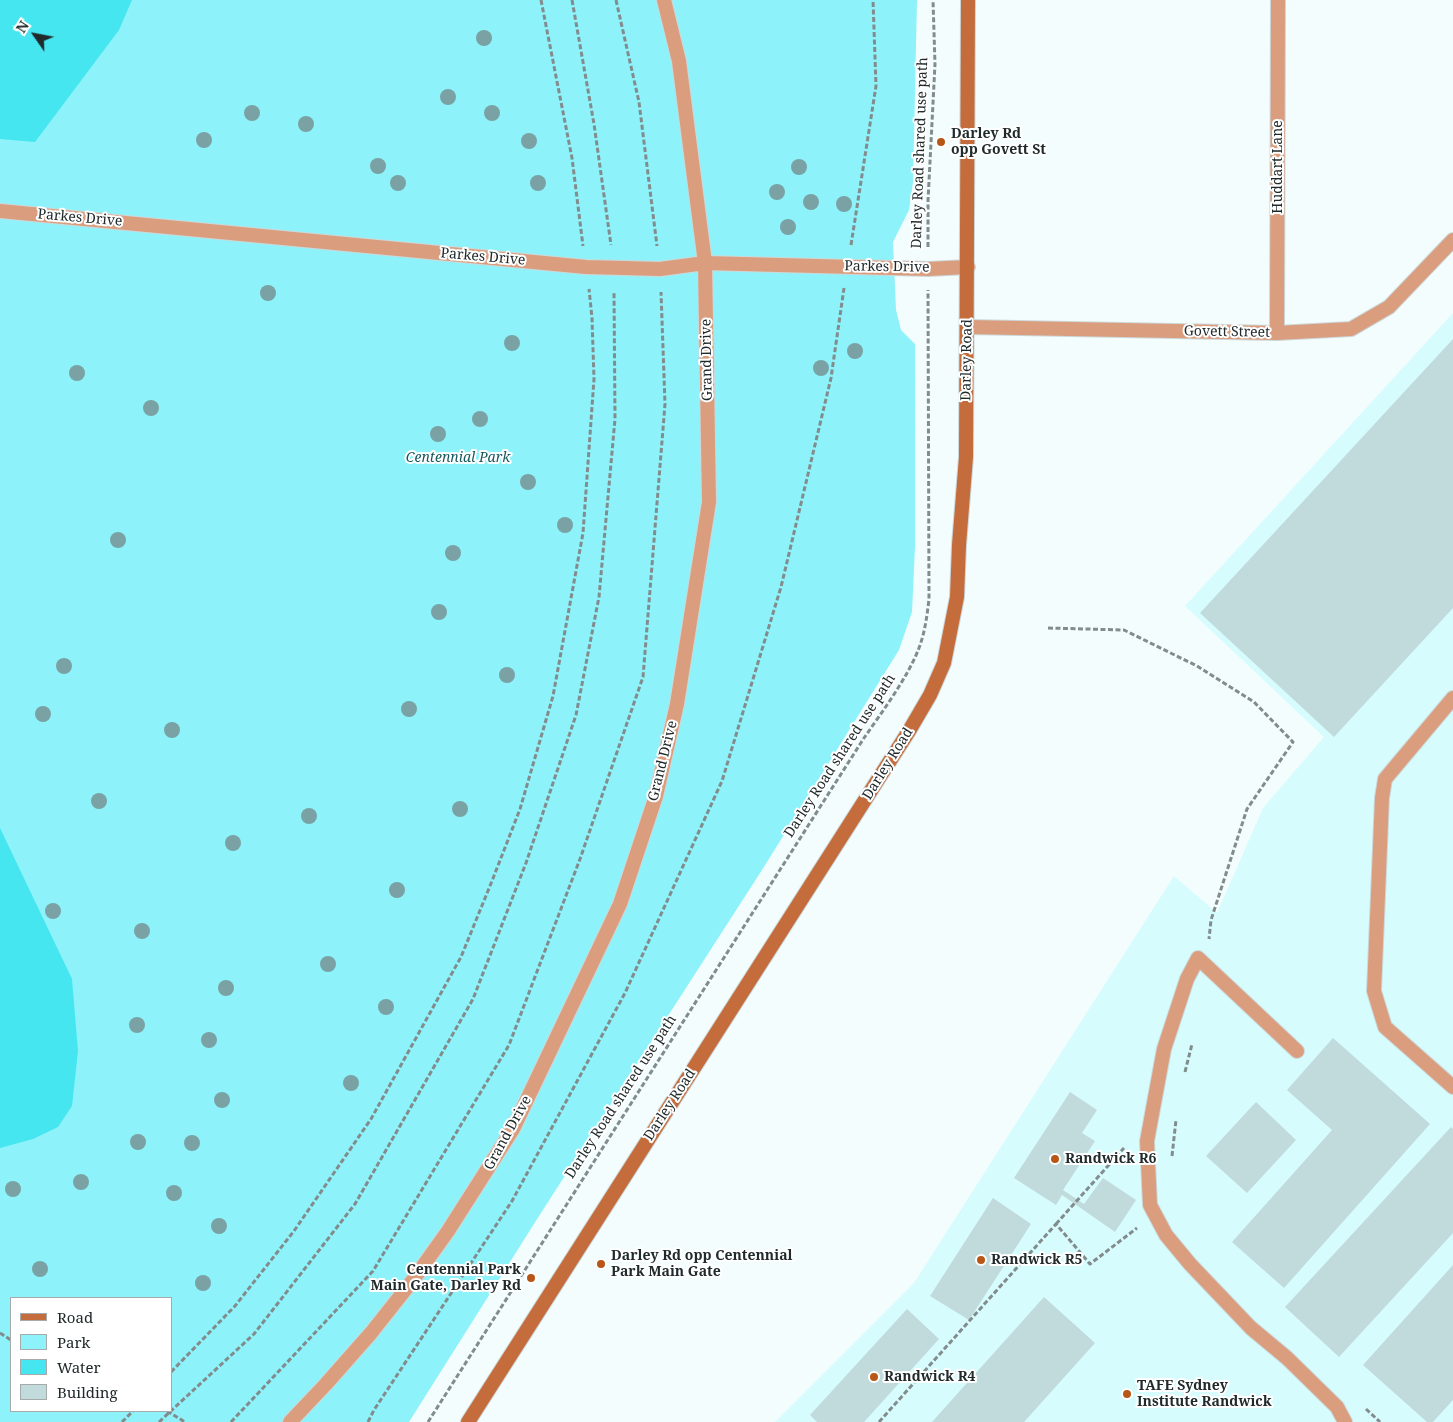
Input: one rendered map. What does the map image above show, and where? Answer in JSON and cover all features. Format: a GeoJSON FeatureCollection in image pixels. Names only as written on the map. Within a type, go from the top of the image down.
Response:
{"type":"FeatureCollection","features":[{"type":"Feature","properties":{"kind":"main road","name":"Darley Road"},"geometry":{"type":"LineString","coordinates":[[468,1422],[910,731],[930,695],[944,663],[957,597],[966,457],[968,0]]}},
{"type":"Feature","properties":{"kind":"street","name":"Grand Drive"},"geometry":{"type":"LineString","coordinates":[[290,1422],[371,1333],[448,1231],[513,1129],[620,904],[656,796],[677,704],[710,502],[705,263],[679,61],[664,0]]}},
{"type":"Feature","properties":{"kind":"street","name":"Huddart Lane"},"geometry":{"type":"LineString","coordinates":[[1277,333],[1278,0]]}},
{"type":"Feature","properties":{"kind":"street","name":"Parkes Drive"},"geometry":{"type":"LineString","coordinates":[[0,210],[586,267],[660,269],[705,263],[928,269],[968,267]]}},
{"type":"Feature","properties":{"kind":"street","name":"Govett Street"},"geometry":{"type":"LineString","coordinates":[[967,328],[1277,333],[1350,329],[1389,307],[1453,240]]}},
{"type":"Feature","properties":{"kind":"street"},"geometry":{"type":"LineString","coordinates":[[1453,698],[1385,778],[1382,798],[1374,992],[1385,1027],[1453,1088]]}},
{"type":"Feature","properties":{"kind":"street"},"geometry":{"type":"LineString","coordinates":[[1297,1050],[1198,958],[1186,979],[1164,1049],[1148,1146],[1150,1205],[1166,1235],[1190,1264],[1251,1328],[1287,1358],[1337,1407],[1345,1422]]}},
{"type":"Feature","properties":{"kind":"path"},"geometry":{"type":"LineString","coordinates":[[172,1371],[235,1306],[294,1232],[371,1119],[461,957],[520,809],[553,696],[583,532],[594,379],[592,318],[572,158],[541,0]]}},
{"type":"Feature","properties":{"kind":"path"},"geometry":{"type":"LineString","coordinates":[[172,1408],[254,1334],[355,1204],[473,999],[516,891],[576,715],[599,596],[614,419],[614,268],[594,124],[572,0]]}},
{"type":"Feature","properties":{"kind":"path"},"geometry":{"type":"LineString","coordinates":[[231,1422],[373,1270],[509,1045],[580,859],[643,676],[665,404],[660,269],[639,102],[616,0]]}},
{"type":"Feature","properties":{"kind":"path","name":"Darley Road shared use path"},"geometry":{"type":"LineString","coordinates":[[428,1422],[837,780],[899,686],[919,649],[926,626],[929,599],[928,201],[935,64],[934,0]]}},
{"type":"Feature","properties":{"kind":"path"},"geometry":{"type":"LineString","coordinates":[[1048,628],[1124,630],[1198,666],[1254,702],[1293,742],[1247,809],[1211,920],[1206,966]]}},
{"type":"Feature","properties":{"kind":"path"},"geometry":{"type":"LineString","coordinates":[[1185,1073],[1194,1036]]}},
{"type":"Feature","properties":{"kind":"path"},"geometry":{"type":"LineString","coordinates":[[1172,1161],[1177,1118]]}},
{"type":"Feature","properties":{"kind":"path"},"geometry":{"type":"LineString","coordinates":[[879,1422],[1122,1148],[1174,1144]]}},
{"type":"Feature","properties":{"kind":"path"},"geometry":{"type":"LineString","coordinates":[[1056,1224],[1090,1264],[1155,1214]]}},
{"type":"Feature","properties":{"kind":"path"},"geometry":{"type":"LineString","coordinates":[[1359,1403],[1380,1422]]}},
{"type":"Feature","properties":{"kind":"path"},"geometry":{"type":"LineString","coordinates":[[122,1422],[133,1412]]}},
{"type":"Feature","properties":{"kind":"path"},"geometry":{"type":"LineString","coordinates":[[159,1422],[168,1412],[185,1422]]}},
{"type":"Feature","properties":{"kind":"shaded area"},"geometry":{"type":"Polygon","coordinates":[[[1453,313],[1453,1422],[775,1422],[914,1283],[1174,876],[1217,913],[1263,808],[1324,737],[1185,606],[1453,313]]]}},
{"type":"Feature","properties":{"kind":"green space","name":"Centennial Park"},"geometry":{"type":"Polygon","coordinates":[[[0,0],[917,0],[913,182],[909,210],[893,242],[896,310],[901,330],[915,344],[915,547],[912,612],[899,650],[762,870],[409,1422],[0,1422],[0,0]]]}},
{"type":"Feature","properties":{"kind":"water"},"geometry":{"type":"Polygon","coordinates":[[[0,0],[132,0],[119,30],[35,142],[0,139],[0,0]]]}},
{"type":"Feature","properties":{"kind":"water"},"geometry":{"type":"Polygon","coordinates":[[[0,828],[72,979],[78,1051],[72,1106],[58,1127],[33,1139],[0,1148],[0,828]]]}},
{"type":"Feature","properties":{"kind":"building"},"geometry":{"type":"Polygon","coordinates":[[[1453,339],[1453,608],[1334,737],[1200,613],[1453,339]]]}},
{"type":"Feature","properties":{"kind":"building"},"geometry":{"type":"Polygon","coordinates":[[[1333,1038],[1430,1124],[1284,1288],[1232,1242],[1332,1130],[1287,1090],[1333,1038]]]}},
{"type":"Feature","properties":{"kind":"building","name":"Randwick R6"},"geometry":{"type":"Polygon","coordinates":[[[1070,1092],[1097,1110],[1082,1133],[1095,1141],[1063,1190],[1084,1204],[1103,1178],[1136,1200],[1115,1232],[1062,1195],[1056,1205],[1014,1178],[1070,1092]]]}},
{"type":"Feature","properties":{"kind":"building"},"geometry":{"type":"Polygon","coordinates":[[[1256,1102],[1296,1140],[1247,1193],[1206,1156],[1256,1102]]]}},
{"type":"Feature","properties":{"kind":"building"},"geometry":{"type":"Polygon","coordinates":[[[1451,1127],[1453,1129],[1453,1233],[1339,1357],[1285,1307],[1451,1127]]]}},
{"type":"Feature","properties":{"kind":"building","name":"Randwick R5"},"geometry":{"type":"Polygon","coordinates":[[[993,1198],[1031,1224],[969,1320],[930,1296],[993,1198]]]}},
{"type":"Feature","properties":{"kind":"building"},"geometry":{"type":"Polygon","coordinates":[[[1453,1265],[1453,1400],[1433,1422],[1427,1422],[1363,1365],[1453,1265]]]}},
{"type":"Feature","properties":{"kind":"building"},"geometry":{"type":"Polygon","coordinates":[[[1044,1297],[1095,1343],[1024,1422],[932,1422],[1044,1297]]]}},
{"type":"Feature","properties":{"kind":"building","name":"Randwick R4"},"geometry":{"type":"Polygon","coordinates":[[[907,1309],[939,1339],[864,1422],[817,1422],[810,1415],[907,1309]]]}},
{"type":"Feature","properties":{"kind":"place","name":"Darley Rd opp Govett St"},"geometry":{"type":"Point","coordinates":[941,142]}},
{"type":"Feature","properties":{"kind":"place","name":"Randwick R6"},"geometry":{"type":"Point","coordinates":[1055,1159]}},
{"type":"Feature","properties":{"kind":"place","name":"Randwick R5"},"geometry":{"type":"Point","coordinates":[981,1260]}},
{"type":"Feature","properties":{"kind":"place","name":"Darley Rd opp Centennial Park Main Gate"},"geometry":{"type":"Point","coordinates":[601,1264]}},
{"type":"Feature","properties":{"kind":"place","name":"Centennial Park Main Gate, Darley Rd"},"geometry":{"type":"Point","coordinates":[531,1278]}},
{"type":"Feature","properties":{"kind":"place","name":"Randwick R4"},"geometry":{"type":"Point","coordinates":[874,1377]}},
{"type":"Feature","properties":{"kind":"place","name":"TAFE Sydney Institute Randwick"},"geometry":{"type":"Point","coordinates":[1127,1394]}}]}
